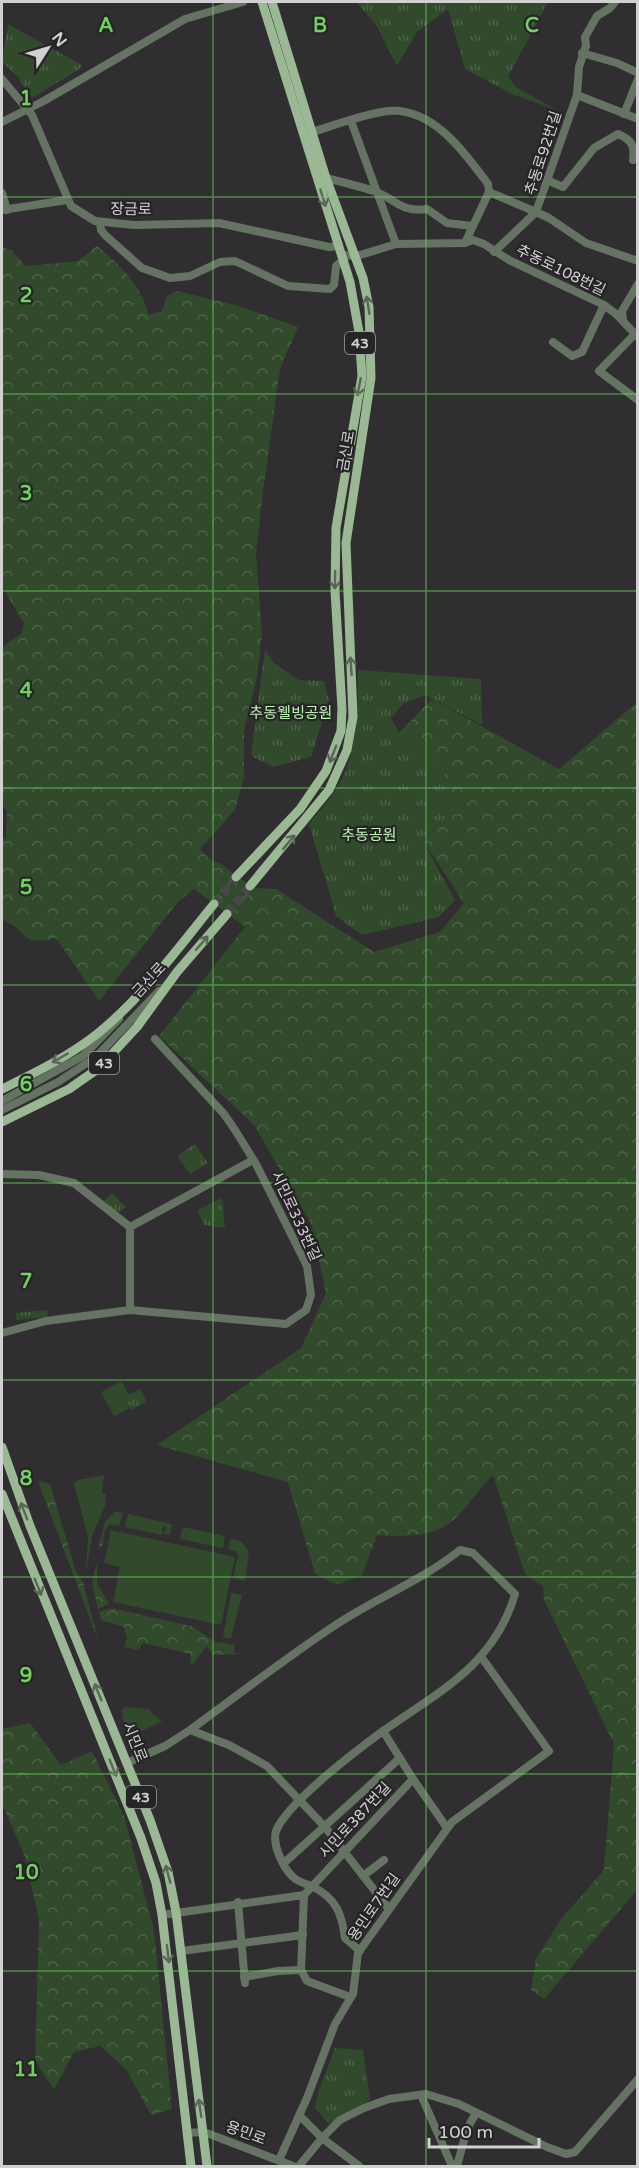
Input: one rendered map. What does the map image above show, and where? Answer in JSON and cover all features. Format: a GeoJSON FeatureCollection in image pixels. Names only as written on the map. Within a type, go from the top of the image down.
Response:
{"type":"FeatureCollection","features":[{"type":"Feature","properties":{"kind":"main road","name":"금신로"},"geometry":{"type":"LineString","coordinates":[[236,877],[300,809],[326,771],[341,731],[342,709],[334,591],[336,528],[362,376],[359,332],[341,254],[262,2]]}},
{"type":"Feature","properties":{"kind":"main road","name":"금신로"},"geometry":{"type":"LineString","coordinates":[[250,886],[329,790],[343,764],[351,726],[353,702],[346,543],[370,400],[372,368],[369,307],[357,256],[327,178],[272,2]]}},
{"type":"Feature","properties":{"kind":"main road","name":"금신로"},"geometry":{"type":"LineString","coordinates":[[192,931],[214,904]]}},
{"type":"Feature","properties":{"kind":"main road","name":"금신로"},"geometry":{"type":"LineString","coordinates":[[177,972],[227,914]]}},
{"type":"Feature","properties":{"kind":"main road"},"geometry":{"type":"LineString","coordinates":[[2,1089],[66,1055],[99,1033],[128,1004],[192,931]]}},
{"type":"Feature","properties":{"kind":"main road","name":"43"},"geometry":{"type":"LineString","coordinates":[[2,1122],[69,1089],[99,1068],[137,1027],[177,972]]}},
{"type":"Feature","properties":{"kind":"main road","name":"시민로"},"geometry":{"type":"LineString","coordinates":[[2,1447],[30,1526],[159,1845],[176,1912],[207,2166]]}},
{"type":"Feature","properties":{"kind":"main road","name":"시민로"},"geometry":{"type":"LineString","coordinates":[[2,1494],[4,1506],[147,1854],[162,1915],[191,2166]]}},
{"type":"Feature","properties":{"kind":"street"},"geometry":{"type":"LineString","coordinates":[[2,122],[185,19],[243,2]]}},
{"type":"Feature","properties":{"kind":"street","name":"추동로92번길"},"geometry":{"type":"LineString","coordinates":[[615,2],[591,23],[585,37],[586,46],[582,53],[576,95],[536,212],[549,218],[585,243],[638,261]]}},
{"type":"Feature","properties":{"kind":"street"},"geometry":{"type":"LineString","coordinates":[[582,53],[617,63],[638,73]]}},
{"type":"Feature","properties":{"kind":"street"},"geometry":{"type":"LineString","coordinates":[[2,79],[28,108],[67,200],[4,210],[2,193]]}},
{"type":"Feature","properties":{"kind":"street"},"geometry":{"type":"LineString","coordinates":[[624,114],[638,79]]}},
{"type":"Feature","properties":{"kind":"street"},"geometry":{"type":"LineString","coordinates":[[576,95],[638,119]]}},
{"type":"Feature","properties":{"kind":"street"},"geometry":{"type":"LineString","coordinates":[[312,132],[388,111],[417,116],[442,130],[488,184],[489,192],[465,243],[396,244],[357,256]]}},
{"type":"Feature","properties":{"kind":"street"},"geometry":{"type":"LineString","coordinates":[[351,122],[396,244]]}},
{"type":"Feature","properties":{"kind":"street"},"geometry":{"type":"LineString","coordinates":[[547,180],[563,187],[594,148],[618,134],[630,139],[634,148],[633,160]]}},
{"type":"Feature","properties":{"kind":"street"},"geometry":{"type":"LineString","coordinates":[[327,178],[376,192],[406,209],[427,209],[447,223],[472,226]]}},
{"type":"Feature","properties":{"kind":"street"},"geometry":{"type":"LineString","coordinates":[[489,192],[536,212],[494,252]]}},
{"type":"Feature","properties":{"kind":"street","name":"장금로"},"geometry":{"type":"LineString","coordinates":[[67,200],[75,210],[100,222],[134,225],[219,223],[329,247],[341,254],[357,256]]}},
{"type":"Feature","properties":{"kind":"street"},"geometry":{"type":"LineString","coordinates":[[100,222],[100,230],[105,236],[142,268],[170,279],[190,276],[220,262],[235,261],[288,286],[330,289],[334,285],[336,266],[341,254]]}},
{"type":"Feature","properties":{"kind":"street","name":"추동로108번길"},"geometry":{"type":"LineString","coordinates":[[465,243],[472,240],[484,244],[494,252],[604,305],[636,336]]}},
{"type":"Feature","properties":{"kind":"street"},"geometry":{"type":"LineString","coordinates":[[622,321],[622,311],[638,284]]}},
{"type":"Feature","properties":{"kind":"street"},"geometry":{"type":"LineString","coordinates":[[553,342],[572,356],[582,352],[604,305]]}},
{"type":"Feature","properties":{"kind":"street"},"geometry":{"type":"LineString","coordinates":[[636,336],[599,371],[638,400]]}},
{"type":"Feature","properties":{"kind":"street","name":"금신로"},"geometry":{"type":"LineString","coordinates":[[86,1059],[136,998],[160,978],[192,931]]}},
{"type":"Feature","properties":{"kind":"street","name":"금신로"},"geometry":{"type":"LineString","coordinates":[[86,1059],[114,1040],[177,972]]}},
{"type":"Feature","properties":{"kind":"street","name":"시민로333번길"},"geometry":{"type":"LineString","coordinates":[[2,1333],[46,1321],[130,1310],[286,1324],[306,1310],[310,1295],[307,1266],[253,1160],[224,1114],[154,1040]]}},
{"type":"Feature","properties":{"kind":"street"},"geometry":{"type":"LineString","coordinates":[[2,1101],[86,1059]]}},
{"type":"Feature","properties":{"kind":"street"},"geometry":{"type":"LineString","coordinates":[[2,1110],[58,1082],[86,1059]]}},
{"type":"Feature","properties":{"kind":"street"},"geometry":{"type":"LineString","coordinates":[[130,1227],[253,1160]]}},
{"type":"Feature","properties":{"kind":"street"},"geometry":{"type":"LineString","coordinates":[[2,1174],[39,1175],[74,1183],[130,1227]]}},
{"type":"Feature","properties":{"kind":"street"},"geometry":{"type":"LineString","coordinates":[[130,1227],[130,1310]]}},
{"type":"Feature","properties":{"kind":"street"},"geometry":{"type":"LineString","coordinates":[[127,1763],[158,1750],[190,1730],[331,1628],[376,1599],[398,1591],[442,1565],[460,1550],[473,1553],[515,1594],[509,1616],[494,1643],[482,1659],[357,1750],[281,1821],[275,1834],[276,1844],[284,1863],[295,1879],[312,1886],[334,1901],[341,1915],[345,1938],[360,1951]]}},
{"type":"Feature","properties":{"kind":"street","name":"용민로7번길"},"geometry":{"type":"LineString","coordinates":[[279,2160],[300,2116],[329,2039],[351,1997],[356,1981],[356,1960],[360,1951],[447,1828],[549,1751],[482,1659]]}},
{"type":"Feature","properties":{"kind":"street"},"geometry":{"type":"LineString","coordinates":[[190,1730],[259,1761],[325,1827],[390,1909]]}},
{"type":"Feature","properties":{"kind":"street","name":"시민로387번길"},"geometry":{"type":"LineString","coordinates":[[304,1895],[413,1779],[383,1731]]}},
{"type":"Feature","properties":{"kind":"street"},"geometry":{"type":"LineString","coordinates":[[284,1863],[400,1758]]}},
{"type":"Feature","properties":{"kind":"street"},"geometry":{"type":"LineString","coordinates":[[413,1779],[447,1828]]}},
{"type":"Feature","properties":{"kind":"street"},"geometry":{"type":"LineString","coordinates":[[363,1876],[384,1860]]}},
{"type":"Feature","properties":{"kind":"street"},"geometry":{"type":"LineString","coordinates":[[162,1915],[237,1902],[304,1895],[301,1970],[307,1981],[351,1997]]}},
{"type":"Feature","properties":{"kind":"street"},"geometry":{"type":"LineString","coordinates":[[237,1902],[245,1980],[278,1971],[301,1970]]}},
{"type":"Feature","properties":{"kind":"street"},"geometry":{"type":"LineString","coordinates":[[181,1951],[303,1935]]}},
{"type":"Feature","properties":{"kind":"street"},"geometry":{"type":"LineString","coordinates":[[299,2166],[340,2120],[389,2099],[421,2095],[447,2098],[566,2154],[574,2152],[638,2079]]}},
{"type":"Feature","properties":{"kind":"street"},"geometry":{"type":"LineString","coordinates":[[421,2095],[452,2166]]}},
{"type":"Feature","properties":{"kind":"street"},"geometry":{"type":"LineString","coordinates":[[457,2166],[467,2129],[476,2112]]}},
{"type":"Feature","properties":{"kind":"street"},"geometry":{"type":"LineString","coordinates":[[300,2116],[322,2138],[359,2166]]}},
{"type":"Feature","properties":{"kind":"street","name":"용민로"},"geometry":{"type":"LineString","coordinates":[[187,2133],[204,2132],[293,2166]]}},
{"type":"Feature","properties":{"kind":"green space"},"geometry":{"type":"Polygon","coordinates":[[[356,2],[548,2],[508,77],[516,87],[557,110],[514,95],[465,69],[448,9],[417,32],[397,66],[376,25],[356,2]]]}},
{"type":"Feature","properties":{"kind":"green space"},"geometry":{"type":"Polygon","coordinates":[[[8,24],[82,65],[81,68],[34,97],[29,96],[19,78],[2,62],[8,24]]]}},
{"type":"Feature","properties":{"kind":"green space"},"geometry":{"type":"Polygon","coordinates":[[[97,246],[129,276],[149,315],[162,311],[167,296],[177,291],[239,306],[298,327],[280,369],[263,492],[256,553],[262,634],[257,677],[244,731],[244,777],[235,810],[200,849],[211,860],[221,864],[253,888],[276,889],[374,952],[440,932],[464,903],[423,841],[449,814],[444,766],[399,733],[432,699],[559,769],[637,702],[637,1890],[544,1999],[531,1990],[536,1959],[561,1919],[604,1870],[614,1744],[544,1600],[543,1587],[525,1574],[493,1475],[449,1524],[419,1535],[377,1535],[362,1575],[337,1585],[315,1574],[288,1482],[157,1445],[301,1348],[326,1293],[311,1223],[254,1125],[159,1036],[245,927],[194,889],[178,902],[99,1001],[56,938],[36,941],[30,939],[2,919],[2,840],[6,838],[7,811],[2,805],[2,647],[22,633],[24,623],[2,587],[2,247],[11,250],[26,266],[78,261],[97,246]]]}},
{"type":"Feature","properties":{"kind":"green space","name":"추동웰빙공원"},"geometry":{"type":"Polygon","coordinates":[[[265,650],[274,663],[299,680],[324,681],[329,701],[311,757],[273,767],[251,756],[265,650]]]}},
{"type":"Feature","properties":{"kind":"green space","name":"추동공원"},"geometry":{"type":"Polygon","coordinates":[[[358,670],[481,679],[482,725],[425,695],[404,703],[391,718],[399,733],[444,765],[449,814],[423,841],[455,900],[439,917],[362,935],[336,916],[309,824],[335,791],[348,763],[357,717],[358,670]]]}},
{"type":"Feature","properties":{"kind":"green space"},"geometry":{"type":"Polygon","coordinates":[[[195,1144],[208,1163],[190,1174],[177,1156],[195,1144]]]}},
{"type":"Feature","properties":{"kind":"green space"},"geometry":{"type":"Polygon","coordinates":[[[112,1193],[126,1207],[116,1214],[103,1202],[112,1193]]]}},
{"type":"Feature","properties":{"kind":"green space"},"geometry":{"type":"Polygon","coordinates":[[[222,1198],[225,1228],[204,1225],[197,1210],[222,1198]]]}},
{"type":"Feature","properties":{"kind":"green space"},"geometry":{"type":"Polygon","coordinates":[[[47,1310],[48,1317],[16,1320],[16,1313],[47,1310]]]}},
{"type":"Feature","properties":{"kind":"green space"},"geometry":{"type":"Polygon","coordinates":[[[122,1381],[129,1395],[124,1397],[130,1408],[114,1416],[101,1392],[122,1381]]]}},
{"type":"Feature","properties":{"kind":"green space"},"geometry":{"type":"Polygon","coordinates":[[[140,1389],[147,1402],[131,1410],[124,1397],[140,1389]]]}},
{"type":"Feature","properties":{"kind":"green space"},"geometry":{"type":"Polygon","coordinates":[[[104,1475],[102,1493],[106,1494],[105,1506],[92,1536],[86,1574],[88,1537],[74,1484],[77,1480],[104,1475]]]}},
{"type":"Feature","properties":{"kind":"green space"},"geometry":{"type":"Polygon","coordinates":[[[38,1481],[50,1484],[76,1572],[83,1582],[99,1643],[38,1481]]]}},
{"type":"Feature","properties":{"kind":"green space"},"geometry":{"type":"Polygon","coordinates":[[[115,1511],[123,1513],[119,1526],[109,1524],[104,1533],[103,1545],[98,1548],[105,1522],[115,1511]]]}},
{"type":"Feature","properties":{"kind":"green space"},"geometry":{"type":"Polygon","coordinates":[[[128,1514],[172,1524],[170,1535],[163,1534],[166,1527],[163,1526],[162,1535],[125,1527],[128,1514]]]}},
{"type":"Feature","properties":{"kind":"green space"},"geometry":{"type":"Polygon","coordinates":[[[183,1527],[225,1536],[223,1548],[180,1539],[183,1527]]]}},
{"type":"Feature","properties":{"kind":"green space"},"geometry":{"type":"Polygon","coordinates":[[[111,1530],[235,1557],[221,1625],[113,1602],[120,1567],[104,1563],[111,1530]]]}},
{"type":"Feature","properties":{"kind":"green space"},"geometry":{"type":"Polygon","coordinates":[[[231,1538],[242,1542],[249,1552],[245,1581],[233,1578],[238,1555],[236,1551],[228,1549],[231,1538]]]}},
{"type":"Feature","properties":{"kind":"green space"},"geometry":{"type":"Polygon","coordinates":[[[97,1563],[97,1583],[109,1604],[98,1609],[92,1583],[97,1563]]]}},
{"type":"Feature","properties":{"kind":"green space"},"geometry":{"type":"Polygon","coordinates":[[[231,1593],[242,1595],[231,1639],[223,1637],[231,1593]]]}},
{"type":"Feature","properties":{"kind":"green space"},"geometry":{"type":"Polygon","coordinates":[[[111,1608],[191,1626],[216,1642],[235,1645],[234,1653],[246,1654],[213,1655],[207,1646],[192,1665],[190,1664],[191,1654],[143,1643],[138,1650],[124,1647],[127,1638],[124,1627],[101,1620],[99,1612],[111,1608]]]}},
{"type":"Feature","properties":{"kind":"green space"},"geometry":{"type":"Polygon","coordinates":[[[126,1707],[150,1709],[151,1713],[162,1721],[138,1733],[124,1726],[122,1710],[126,1707]]]}},
{"type":"Feature","properties":{"kind":"green space"},"geometry":{"type":"Polygon","coordinates":[[[30,1723],[61,1765],[92,1751],[124,1816],[154,1930],[172,2109],[151,2115],[126,2069],[100,2046],[74,2052],[54,2090],[35,2061],[39,1920],[25,1857],[2,1804],[2,1729],[30,1723]]]}},
{"type":"Feature","properties":{"kind":"green space"},"geometry":{"type":"Polygon","coordinates":[[[335,2048],[363,2050],[370,2100],[329,2124],[315,2108],[319,2090],[335,2048]]]}},
{"type":"Feature","properties":{"kind":"tunnel"},"geometry":{"type":"LineString","coordinates":[[214,904],[236,877]]}},
{"type":"Feature","properties":{"kind":"tunnel"},"geometry":{"type":"LineString","coordinates":[[227,914],[250,886]]}}]}
